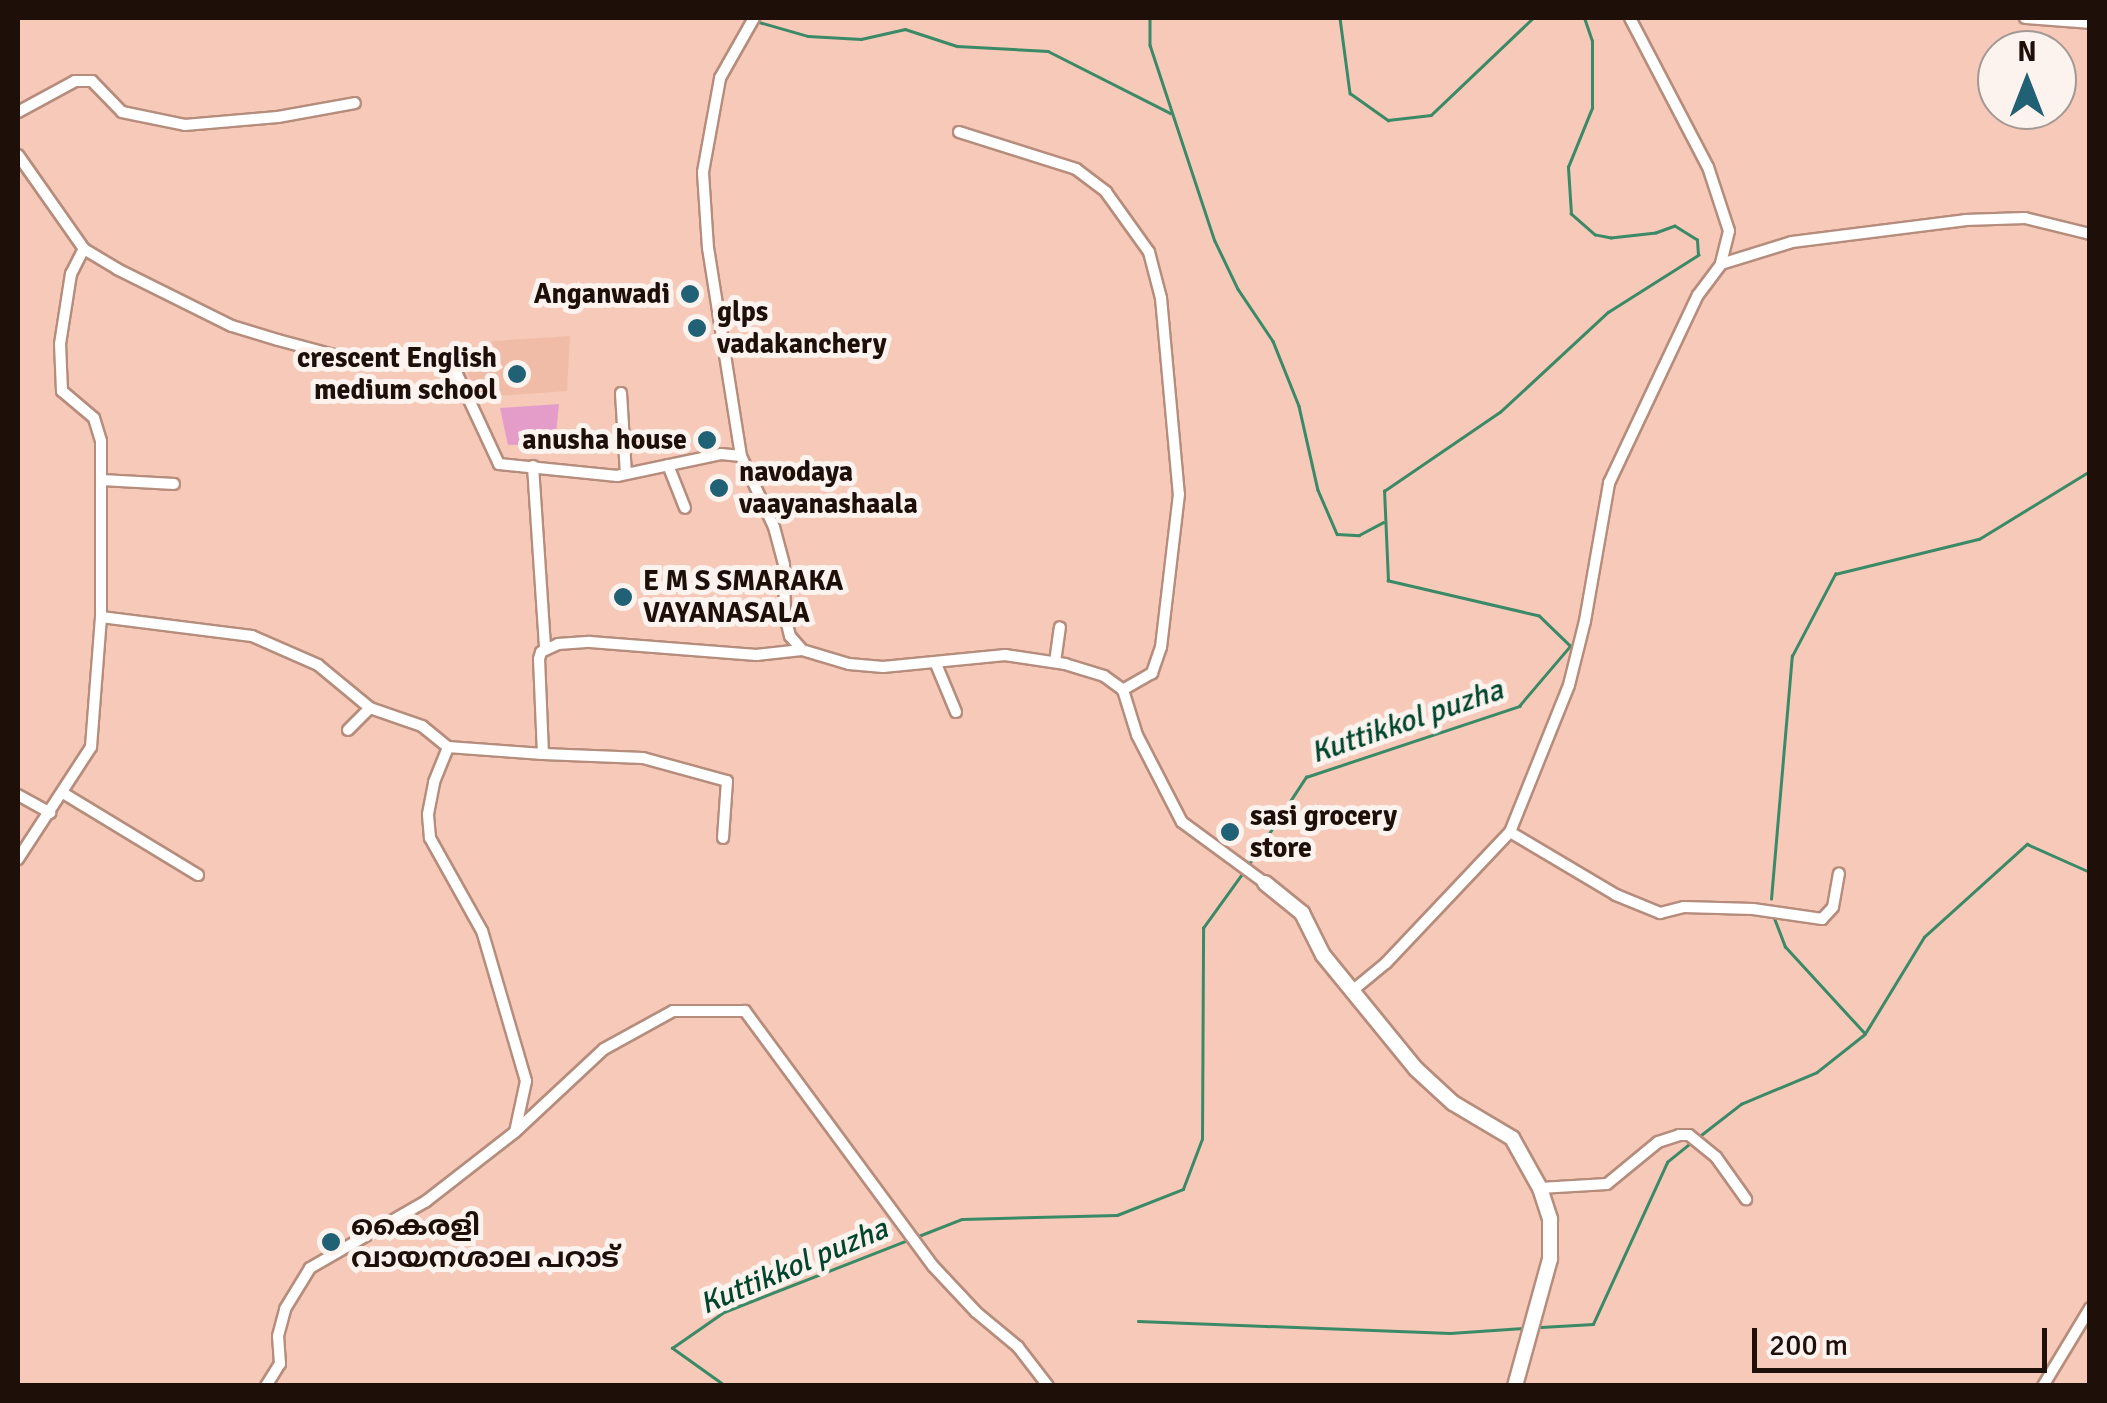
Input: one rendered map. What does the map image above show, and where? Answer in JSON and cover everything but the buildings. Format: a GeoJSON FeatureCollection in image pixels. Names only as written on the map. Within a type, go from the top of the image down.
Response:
{"type":"FeatureCollection","features":[{"type":"Feature","properties":{"kind":"street"},"geometry":{"type":"LineString","coordinates":[[1352,991],[1386,964],[1510,832],[1569,685],[1585,621],[1609,483],[1698,295],[1721,264],[1729,231],[1708,167],[1630,18]]}},
{"type":"Feature","properties":{"kind":"street"},"geometry":{"type":"LineString","coordinates":[[2025,18],[2090,24]]}},
{"type":"Feature","properties":{"kind":"street"},"geometry":{"type":"LineString","coordinates":[[751,22],[720,78],[704,172],[708,248],[741,456],[774,527],[784,565],[785,616],[790,636],[802,650]]}},
{"type":"Feature","properties":{"kind":"street"},"geometry":{"type":"LineString","coordinates":[[18,112],[75,82],[92,82],[122,112],[185,125],[356,103]]}},
{"type":"Feature","properties":{"kind":"street"},"geometry":{"type":"LineString","coordinates":[[959,132],[1076,170],[1106,192],[1148,252],[1160,298],[1179,494],[1160,647],[1152,673],[1123,690]]}},
{"type":"Feature","properties":{"kind":"street"},"geometry":{"type":"LineString","coordinates":[[18,155],[84,249],[232,326],[334,355],[430,361],[456,374],[499,464],[568,473],[626,474],[720,454],[741,456]]}},
{"type":"Feature","properties":{"kind":"street"},"geometry":{"type":"LineString","coordinates":[[1721,264],[1792,242],[1965,220],[2026,218],[2090,234]]}},
{"type":"Feature","properties":{"kind":"street"},"geometry":{"type":"LineString","coordinates":[[18,859],[92,746],[101,616],[101,441],[94,418],[62,391],[60,344],[71,274],[84,249]]}},
{"type":"Feature","properties":{"kind":"street"},"geometry":{"type":"LineString","coordinates":[[621,392],[626,474]]}},
{"type":"Feature","properties":{"kind":"street"},"geometry":{"type":"LineString","coordinates":[[668,465],[685,508]]}},
{"type":"Feature","properties":{"kind":"street"},"geometry":{"type":"LineString","coordinates":[[533,466],[545,650],[539,658],[543,754]]}},
{"type":"Feature","properties":{"kind":"street"},"geometry":{"type":"LineString","coordinates":[[102,480],[174,484]]}},
{"type":"Feature","properties":{"kind":"street"},"geometry":{"type":"LineString","coordinates":[[101,616],[252,636],[318,665],[370,708],[422,726],[448,746],[644,758],[727,781],[722,838]]}},
{"type":"Feature","properties":{"kind":"street"},"geometry":{"type":"LineString","coordinates":[[1055,662],[1060,627]]}},
{"type":"Feature","properties":{"kind":"street"},"geometry":{"type":"LineString","coordinates":[[545,650],[590,642],[756,655],[802,650],[866,666],[936,664],[1005,655],[1055,662],[1104,676],[1123,690],[1137,735],[1182,822],[1302,912],[1322,954],[1416,1069],[1453,1103],[1512,1138],[1540,1188],[1550,1219],[1550,1260],[1515,1386]]}},
{"type":"Feature","properties":{"kind":"street"},"geometry":{"type":"LineString","coordinates":[[936,664],[956,712]]}},
{"type":"Feature","properties":{"kind":"street"},"geometry":{"type":"LineString","coordinates":[[348,730],[370,708]]}},
{"type":"Feature","properties":{"kind":"street"},"geometry":{"type":"LineString","coordinates":[[448,746],[434,782],[428,814],[430,838],[482,931],[526,1080],[515,1132]]}},
{"type":"Feature","properties":{"kind":"street"},"geometry":{"type":"LineString","coordinates":[[63,793],[198,875]]}},
{"type":"Feature","properties":{"kind":"street"},"geometry":{"type":"LineString","coordinates":[[18,794],[50,814]]}},
{"type":"Feature","properties":{"kind":"street"},"geometry":{"type":"LineString","coordinates":[[1510,832],[1616,895],[1660,913],[1684,907],[1822,919],[1832,907],[1839,874]]}},
{"type":"Feature","properties":{"kind":"street"},"geometry":{"type":"LineString","coordinates":[[266,1386],[280,1364],[278,1336],[285,1309],[310,1268],[425,1202],[515,1132],[604,1049],[673,1011],[746,1011],[932,1266],[976,1312],[1018,1347],[1048,1386]]}},
{"type":"Feature","properties":{"kind":"street"},"geometry":{"type":"LineString","coordinates":[[522,1107],[546,1104]]}},
{"type":"Feature","properties":{"kind":"street"},"geometry":{"type":"LineString","coordinates":[[1540,1188],[1607,1184],[1658,1142],[1679,1134],[1689,1135],[1716,1158],[1746,1199]]}},
{"type":"Feature","properties":{"kind":"street"},"geometry":{"type":"LineString","coordinates":[[2043,1386],[2090,1308]]}},
{"type":"Feature","properties":{"kind":"shaded area","name":"crescent English medium school"},"geometry":{"type":"Polygon","coordinates":[[[570,336],[567,391],[497,396],[480,404],[462,359],[493,341],[570,336]]]}},
{"type":"Feature","properties":{"kind":"shaded area"},"geometry":{"type":"Polygon","coordinates":[[[559,404],[555,444],[508,445],[500,408],[559,404]]]}},
{"type":"Feature","properties":{"kind":"waterway"},"geometry":{"type":"LineString","coordinates":[[1150,18],[1150,45],[1215,241],[1238,289],[1273,341],[1299,406],[1318,490],[1337,534],[1359,535],[1383,522]]}},
{"type":"Feature","properties":{"kind":"waterway","name":"Kuttikkol puzha"},"geometry":{"type":"LineString","coordinates":[[1340,18],[1350,93],[1388,120],[1431,115],[1533,18]]}},
{"type":"Feature","properties":{"kind":"waterway","name":"Kuttikkol puzha"},"geometry":{"type":"LineString","coordinates":[[1247,867],[1306,777],[1519,706],[1570,646],[1539,616],[1388,581],[1384,491],[1500,412],[1608,312],[1698,255],[1697,240],[1675,226],[1656,233],[1611,238],[1595,235],[1571,214],[1568,167],[1592,108],[1592,41],[1584,18]]}},
{"type":"Feature","properties":{"kind":"waterway"},"geometry":{"type":"LineString","coordinates":[[759,22],[808,36],[861,39],[905,29],[957,46],[1048,51],[1170,113]]}},
{"type":"Feature","properties":{"kind":"waterway"},"geometry":{"type":"LineString","coordinates":[[1771,899],[1792,656],[1835,574],[1979,539],[2090,471]]}},
{"type":"Feature","properties":{"kind":"waterway"},"geometry":{"type":"LineString","coordinates":[[1866,1032],[1924,937],[2027,844],[2090,872]]}},
{"type":"Feature","properties":{"kind":"waterway","name":"Kuttikkol puzha"},"geometry":{"type":"LineString","coordinates":[[916,1237],[962,1219],[1117,1215],[1183,1189],[1202,1139],[1203,928],[1242,874]]}},
{"type":"Feature","properties":{"kind":"waterway"},"geometry":{"type":"LineString","coordinates":[[1701,1135],[1741,1104],[1817,1072],[1865,1034],[1785,947],[1774,918]]}},
{"type":"Feature","properties":{"kind":"waterway"},"geometry":{"type":"LineString","coordinates":[[1541,1327],[1593,1324],[1667,1162],[1688,1145]]}},
{"type":"Feature","properties":{"kind":"waterway","name":"Kuttikkol puzha"},"geometry":{"type":"LineString","coordinates":[[725,1386],[672,1348],[724,1312],[908,1240]]}},
{"type":"Feature","properties":{"kind":"waterway"},"geometry":{"type":"LineString","coordinates":[[1138,1321],[1450,1333],[1523,1328]]}},
{"type":"Feature","properties":{"kind":"place","name":"Anganwadi"},"geometry":{"type":"Point","coordinates":[690,294]}},
{"type":"Feature","properties":{"kind":"place","name":"glps vadakanchery"},"geometry":{"type":"Point","coordinates":[697,328]}},
{"type":"Feature","properties":{"kind":"place","name":"crescent English medium school"},"geometry":{"type":"Point","coordinates":[517,374]}},
{"type":"Feature","properties":{"kind":"place","name":"anusha house"},"geometry":{"type":"Point","coordinates":[707,440]}},
{"type":"Feature","properties":{"kind":"place","name":"navodaya vaayanashaala"},"geometry":{"type":"Point","coordinates":[719,488]}},
{"type":"Feature","properties":{"kind":"place","name":"E M S SMARAKA VAYANASALA"},"geometry":{"type":"Point","coordinates":[623,597]}},
{"type":"Feature","properties":{"kind":"place","name":"sasi grocery store"},"geometry":{"type":"Point","coordinates":[1230,832]}},
{"type":"Feature","properties":{"kind":"place","name":"കൈരളി വായനശാല പറാട്"},"geometry":{"type":"Point","coordinates":[331,1242]}}]}
